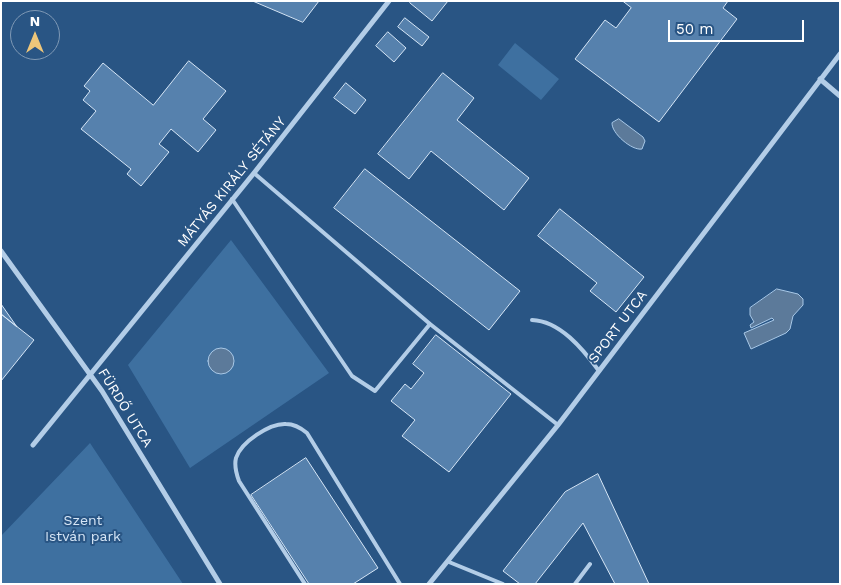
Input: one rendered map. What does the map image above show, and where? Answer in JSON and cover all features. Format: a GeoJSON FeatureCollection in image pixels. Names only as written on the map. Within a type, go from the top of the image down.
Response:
{"type":"FeatureCollection","features":[{"type":"Feature","properties":{"kind":"street","name":"MÁTYÁS KIRÁLY SÉTÁNY"},"geometry":{"type":"LineString","coordinates":[[91,375],[254,173],[389,1]]}},
{"type":"Feature","properties":{"kind":"street","name":"SPORT UTCA"},"geometry":{"type":"LineString","coordinates":[[429,584],[449,562],[558,425],[840,54]]}},
{"type":"Feature","properties":{"kind":"street"},"geometry":{"type":"LineString","coordinates":[[820,79],[840,96]]}},
{"type":"Feature","properties":{"kind":"street","name":"FÜRDŐ UTCA"},"geometry":{"type":"LineString","coordinates":[[1,251],[91,375],[220,584]]}},
{"type":"Feature","properties":{"kind":"street"},"geometry":{"type":"LineString","coordinates":[[33,445],[91,375]]}},
{"type":"Feature","properties":{"kind":"lane"},"geometry":{"type":"LineString","coordinates":[[254,173],[430,324],[558,425]]}},
{"type":"Feature","properties":{"kind":"lane"},"geometry":{"type":"LineString","coordinates":[[232,199],[352,376],[375,391],[430,324]]}},
{"type":"Feature","properties":{"kind":"lane"},"geometry":{"type":"LineString","coordinates":[[532,320],[542,320],[554,325],[587,354],[599,371]]}},
{"type":"Feature","properties":{"kind":"lane"},"geometry":{"type":"LineString","coordinates":[[305,584],[239,481],[236,470],[237,456],[241,449],[248,442],[278,425],[293,425],[307,433],[400,584]]}},
{"type":"Feature","properties":{"kind":"lane"},"geometry":{"type":"LineString","coordinates":[[449,562],[503,584]]}},
{"type":"Feature","properties":{"kind":"lane"},"geometry":{"type":"LineString","coordinates":[[575,584],[590,564]]}},
{"type":"Feature","properties":{"kind":"green space"},"geometry":{"type":"Polygon","coordinates":[[[515,43],[559,79],[541,100],[498,65],[515,43]]]}},
{"type":"Feature","properties":{"kind":"green space"},"geometry":{"type":"Polygon","coordinates":[[[231,240],[329,373],[190,468],[128,365],[231,240]]]}},
{"type":"Feature","properties":{"kind":"green space","name":"Szent István park"},"geometry":{"type":"Polygon","coordinates":[[[90,443],[183,584],[1,584],[1,536],[90,443]]]}},
{"type":"Feature","properties":{"kind":"shaded area"},"geometry":{"type":"Polygon","coordinates":[[[619,119],[643,137],[645,141],[642,149],[633,147],[618,136],[612,123],[619,119]]]}},
{"type":"Feature","properties":{"kind":"shaded area"},"geometry":{"type":"Polygon","coordinates":[[[777,289],[798,294],[803,299],[803,305],[793,316],[790,329],[786,333],[751,349],[744,333],[774,320],[772,318],[751,328],[750,325],[754,322],[750,315],[750,308],[777,289]]]}},
{"type":"Feature","properties":{"kind":"shaded area"},"geometry":{"type":"Polygon","coordinates":[[[221,348],[230,352],[234,361],[230,370],[221,374],[212,370],[208,361],[212,352],[221,348]]]}},
{"type":"Feature","properties":{"kind":"building"},"geometry":{"type":"Polygon","coordinates":[[[253,1],[319,1],[303,22],[253,1]]]}},
{"type":"Feature","properties":{"kind":"building"},"geometry":{"type":"Polygon","coordinates":[[[411,1],[448,1],[432,21],[410,3],[411,1]]]}},
{"type":"Feature","properties":{"kind":"building"},"geometry":{"type":"Polygon","coordinates":[[[623,1],[728,1],[723,8],[737,19],[659,122],[575,59],[605,20],[616,28],[631,8],[623,1]]]}},
{"type":"Feature","properties":{"kind":"building"},"geometry":{"type":"Polygon","coordinates":[[[405,18],[429,37],[422,46],[398,27],[405,18]]]}},
{"type":"Feature","properties":{"kind":"building"},"geometry":{"type":"Polygon","coordinates":[[[388,32],[406,48],[394,62],[376,46],[388,32]]]}},
{"type":"Feature","properties":{"kind":"building"},"geometry":{"type":"Polygon","coordinates":[[[189,61],[226,91],[203,119],[216,130],[198,152],[171,129],[159,144],[169,152],[141,186],[127,174],[131,169],[81,129],[96,111],[83,100],[90,91],[84,86],[103,63],[153,105],[189,61]]]}},
{"type":"Feature","properties":{"kind":"building"},"geometry":{"type":"Polygon","coordinates":[[[443,73],[474,98],[457,120],[529,178],[504,210],[431,151],[409,179],[378,154],[443,73]]]}},
{"type":"Feature","properties":{"kind":"building"},"geometry":{"type":"Polygon","coordinates":[[[346,83],[366,100],[355,114],[334,98],[346,83]]]}},
{"type":"Feature","properties":{"kind":"building"},"geometry":{"type":"Polygon","coordinates":[[[365,169],[520,291],[489,330],[334,208],[365,169]]]}},
{"type":"Feature","properties":{"kind":"building"},"geometry":{"type":"Polygon","coordinates":[[[560,209],[644,277],[616,312],[590,291],[597,283],[538,236],[560,209]]]}},
{"type":"Feature","properties":{"kind":"building"},"geometry":{"type":"Polygon","coordinates":[[[1,304],[17,327],[1,314],[1,304]]]}},
{"type":"Feature","properties":{"kind":"building"},"geometry":{"type":"Polygon","coordinates":[[[1,314],[34,340],[1,381],[1,314]]]}},
{"type":"Feature","properties":{"kind":"building"},"geometry":{"type":"Polygon","coordinates":[[[436,335],[511,394],[449,472],[402,436],[415,420],[391,401],[405,384],[411,389],[424,373],[413,364],[436,335]]]}},
{"type":"Feature","properties":{"kind":"building"},"geometry":{"type":"Polygon","coordinates":[[[306,458],[378,568],[353,584],[309,584],[251,495],[306,458]]]}},
{"type":"Feature","properties":{"kind":"building"},"geometry":{"type":"Polygon","coordinates":[[[598,474],[649,584],[615,584],[583,523],[535,584],[520,584],[503,571],[565,492],[598,474]]]}}]}
